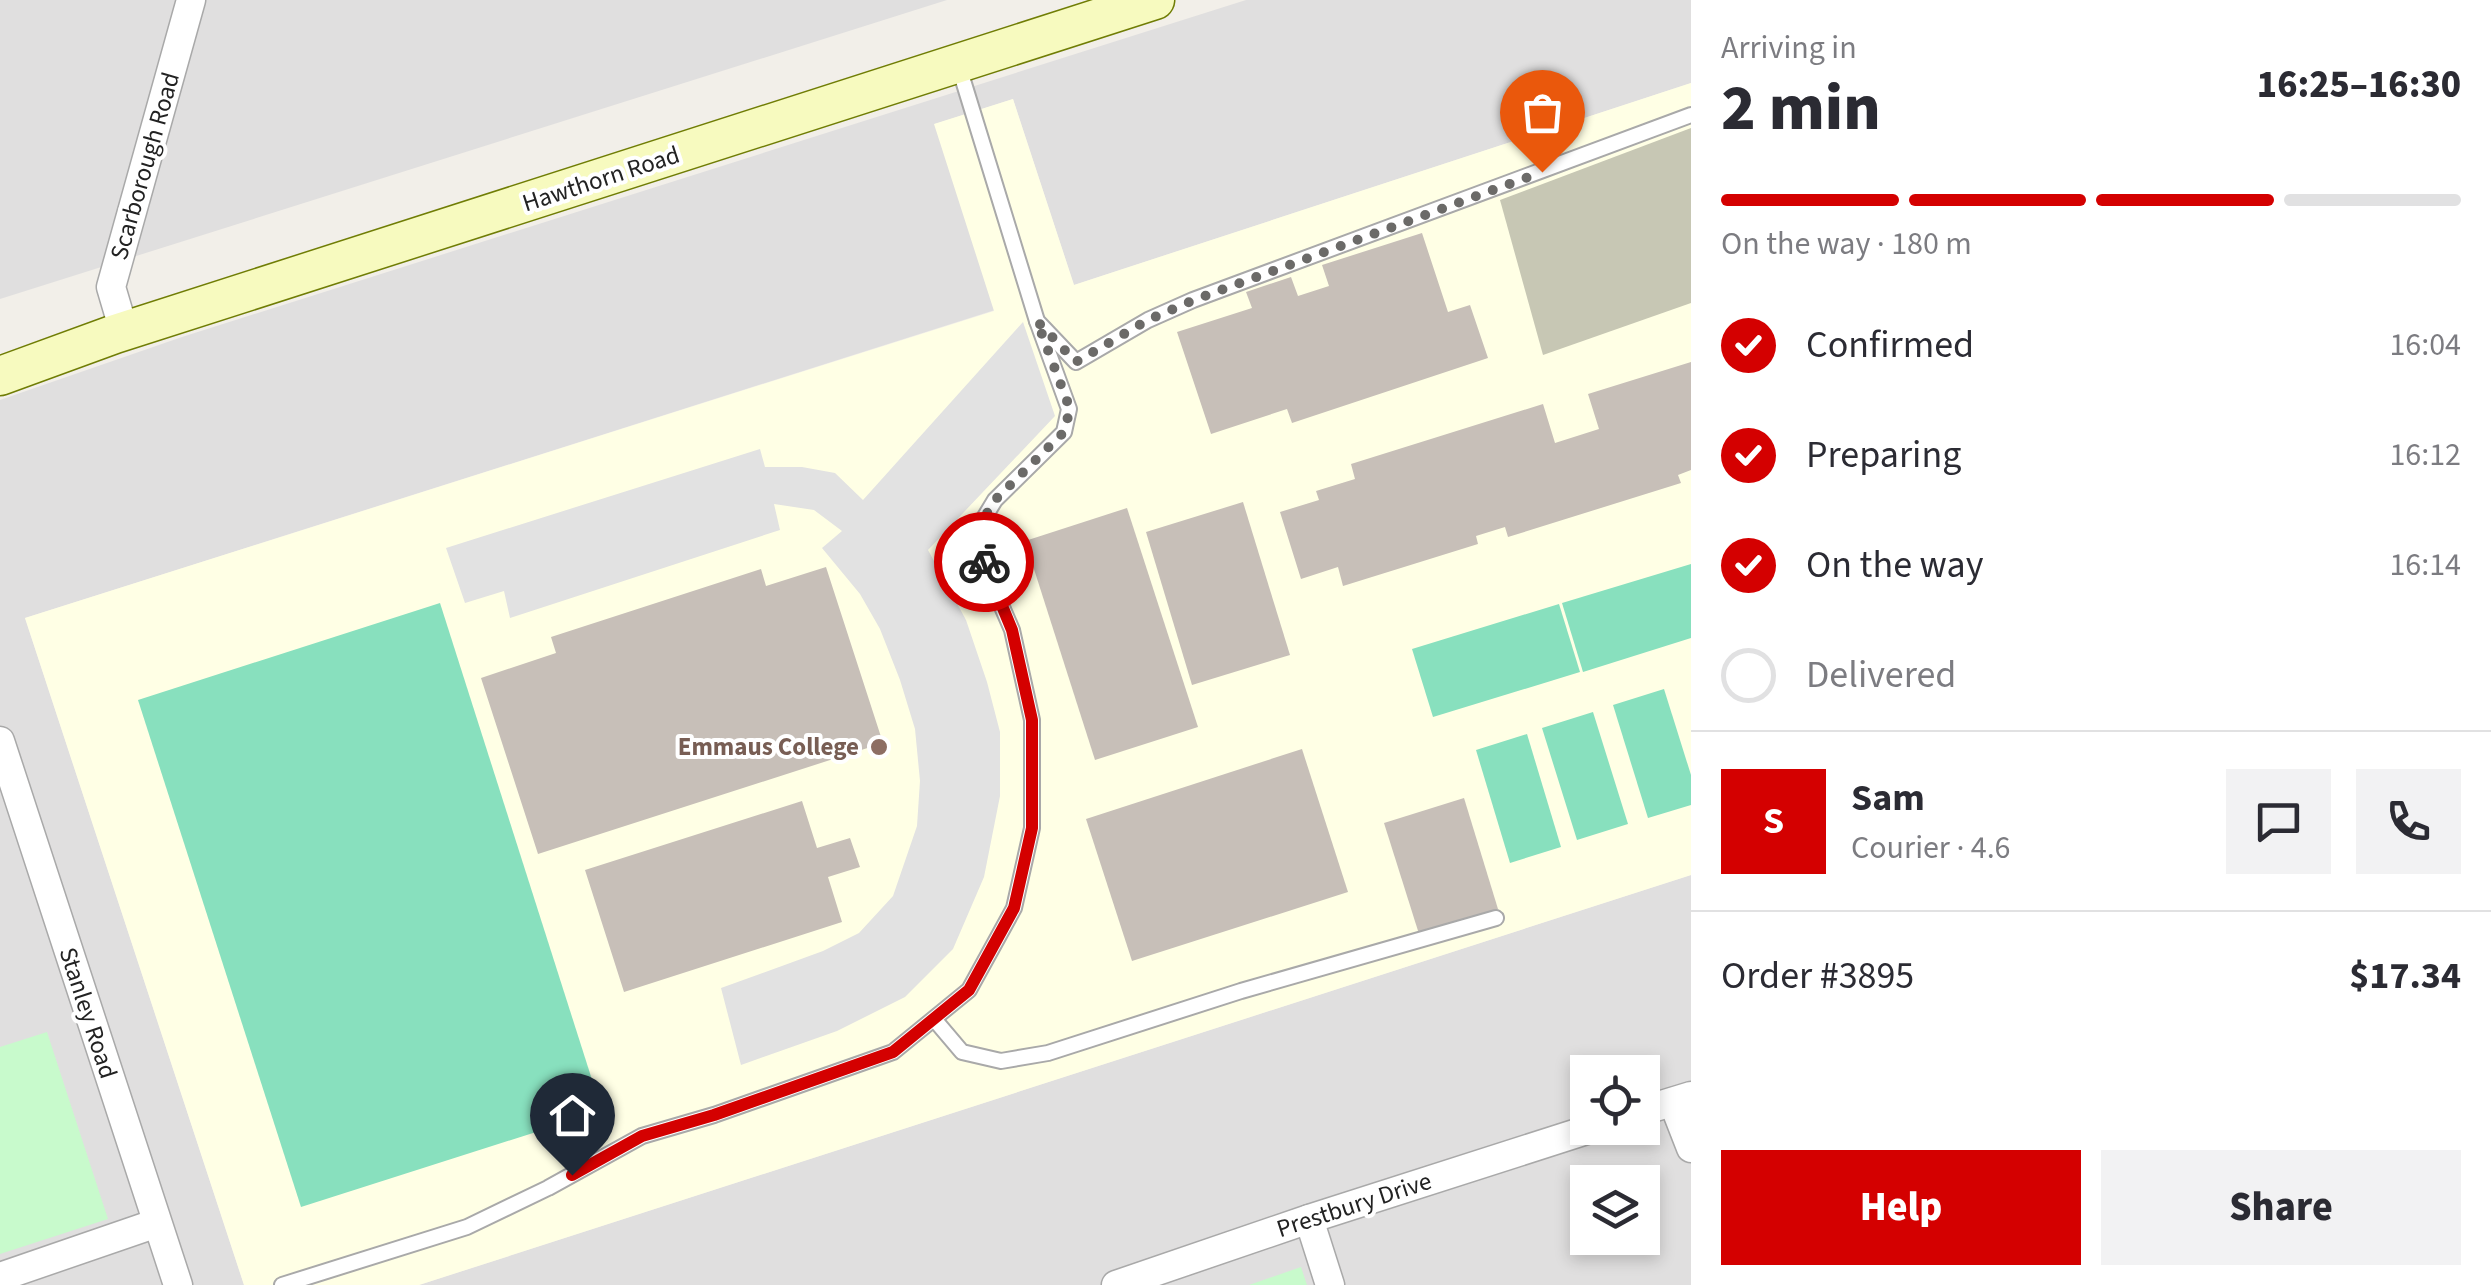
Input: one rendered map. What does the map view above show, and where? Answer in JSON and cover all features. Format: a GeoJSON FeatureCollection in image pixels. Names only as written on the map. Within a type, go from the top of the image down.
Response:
{"type":"FeatureCollection","features":[{"type":"Feature","properties":{"kind":"main road","name":"Hawthorn Road"},"geometry":{"type":"LineString","coordinates":[[0,376],[124,331],[1156,0]]}},
{"type":"Feature","properties":{"kind":"main road","name":"Hawthorn Road"},"geometry":{"type":"LineString","coordinates":[[0,362],[47,357]]}},
{"type":"Feature","properties":{"kind":"street","name":"Scarborough Road"},"geometry":{"type":"LineString","coordinates":[[124,331],[111,287],[191,0]]}},
{"type":"Feature","properties":{"kind":"street","name":"Stanley Road"},"geometry":{"type":"LineString","coordinates":[[0,740],[178,1285]]}},
{"type":"Feature","properties":{"kind":"street"},"geometry":{"type":"LineString","coordinates":[[1682,1099],[1691,1148]]}},
{"type":"Feature","properties":{"kind":"street","name":"Prestbury Drive"},"geometry":{"type":"LineString","coordinates":[[1116,1285],[1309,1218],[1570,1135]]}},
{"type":"Feature","properties":{"kind":"street"},"geometry":{"type":"LineString","coordinates":[[1309,1218],[1330,1285]]}},
{"type":"Feature","properties":{"kind":"street"},"geometry":{"type":"LineString","coordinates":[[0,1277],[156,1223]]}},
{"type":"Feature","properties":{"kind":"lane"},"geometry":{"type":"LineString","coordinates":[[282,1285],[467,1227],[642,1136],[893,1052],[969,990],[1014,908],[1032,828],[1032,720],[1012,630],[975,533],[995,500],[1064,432],[1070,409],[1037,321],[958,64]]}},
{"type":"Feature","properties":{"kind":"lane"},"geometry":{"type":"LineString","coordinates":[[1037,321],[1076,362],[1148,320],[1194,300],[1691,115]]}},
{"type":"Feature","properties":{"kind":"lane"},"geometry":{"type":"LineString","coordinates":[[934,1019],[962,1052],[1001,1061],[1048,1052],[1241,991],[1496,918]]}},
{"type":"Feature","properties":{"kind":"shaded area"},"geometry":{"type":"Polygon","coordinates":[[[0,0],[947,0],[0,299],[0,0]]]}},
{"type":"Feature","properties":{"kind":"shaded area"},"geometry":{"type":"Polygon","coordinates":[[[1246,0],[1691,0],[1691,83],[1074,285],[1013,99],[935,124],[995,310],[25,618],[244,1285],[0,1285],[0,400],[182,337],[1246,0]]]}},
{"type":"Feature","properties":{"kind":"shaded area","name":"Emmaus College"},"geometry":{"type":"Polygon","coordinates":[[[1691,83],[1691,875],[419,1285],[244,1285],[25,618],[994,311],[934,124],[1013,99],[1074,285],[1691,83]]]}},
{"type":"Feature","properties":{"kind":"shaded area"},"geometry":{"type":"Polygon","coordinates":[[[1691,128],[1691,303],[1543,355],[1500,200],[1691,128]]]}},
{"type":"Feature","properties":{"kind":"shaded area"},"geometry":{"type":"Polygon","coordinates":[[[1023,322],[1055,416],[928,550],[966,620],[1000,732],[1000,796],[984,877],[953,949],[905,997],[837,1031],[741,1065],[721,988],[823,951],[859,933],[893,896],[917,826],[920,781],[915,729],[900,680],[880,629],[860,594],[822,548],[842,531],[814,510],[774,504],[780,530],[510,618],[504,591],[465,603],[446,548],[760,449],[765,467],[802,467],[835,473],[863,500],[1023,322]]]}},
{"type":"Feature","properties":{"kind":"shaded area"},"geometry":{"type":"Polygon","coordinates":[[[1691,875],[1691,1285],[419,1285],[1691,875]]]}},
{"type":"Feature","properties":{"kind":"green space"},"geometry":{"type":"Polygon","coordinates":[[[1691,564],[1691,638],[1583,672],[1562,603],[1691,564]]]}},
{"type":"Feature","properties":{"kind":"green space"},"geometry":{"type":"Polygon","coordinates":[[[440,603],[602,1111],[301,1207],[138,700],[440,603]]]}},
{"type":"Feature","properties":{"kind":"green space"},"geometry":{"type":"Polygon","coordinates":[[[1559,604],[1580,672],[1433,717],[1412,649],[1559,604]]]}},
{"type":"Feature","properties":{"kind":"green space"},"geometry":{"type":"Polygon","coordinates":[[[1664,689],[1691,775],[1691,805],[1648,818],[1613,705],[1664,689]]]}},
{"type":"Feature","properties":{"kind":"green space"},"geometry":{"type":"Polygon","coordinates":[[[1593,712],[1628,824],[1577,840],[1542,728],[1593,712]]]}},
{"type":"Feature","properties":{"kind":"green space"},"geometry":{"type":"Polygon","coordinates":[[[1527,734],[1561,847],[1510,863],[1476,750],[1527,734]]]}},
{"type":"Feature","properties":{"kind":"green space"},"geometry":{"type":"Polygon","coordinates":[[[47,1032],[108,1219],[0,1254],[0,1047],[47,1032]]]}},
{"type":"Feature","properties":{"kind":"green space"},"geometry":{"type":"Polygon","coordinates":[[[1301,1267],[1307,1285],[1249,1285],[1301,1267]]]}},
{"type":"Feature","properties":{"kind":"building"},"geometry":{"type":"Polygon","coordinates":[[[1422,233],[1448,312],[1470,305],[1488,358],[1292,423],[1287,409],[1211,434],[1177,332],[1252,308],[1246,292],[1291,277],[1298,296],[1329,286],[1322,265],[1422,233]]]}},
{"type":"Feature","properties":{"kind":"building"},"geometry":{"type":"Polygon","coordinates":[[[1691,362],[1691,470],[1678,475],[1681,483],[1508,537],[1505,527],[1476,536],[1478,544],[1343,586],[1338,567],[1301,579],[1280,512],[1319,500],[1316,491],[1355,479],[1351,464],[1543,404],[1555,443],[1599,429],[1588,394],[1691,362]]]}},
{"type":"Feature","properties":{"kind":"building"},"geometry":{"type":"Polygon","coordinates":[[[1243,502],[1290,655],[1192,685],[1146,532],[1243,502]]]}},
{"type":"Feature","properties":{"kind":"building"},"geometry":{"type":"Polygon","coordinates":[[[1127,508],[1198,727],[1095,760],[1025,541],[1127,508]]]}},
{"type":"Feature","properties":{"kind":"building"},"geometry":{"type":"Polygon","coordinates":[[[826,567],[883,743],[538,854],[481,678],[556,653],[551,637],[761,569],[766,586],[826,567]]]}},
{"type":"Feature","properties":{"kind":"building"},"geometry":{"type":"Polygon","coordinates":[[[1302,749],[1348,892],[1132,961],[1086,819],[1302,749]]]}},
{"type":"Feature","properties":{"kind":"building"},"geometry":{"type":"Polygon","coordinates":[[[1464,798],[1498,909],[1419,934],[1384,823],[1464,798]]]}},
{"type":"Feature","properties":{"kind":"building"},"geometry":{"type":"Polygon","coordinates":[[[802,801],[817,848],[850,838],[860,867],[828,877],[842,922],[624,992],[585,870],[802,801]]]}},
{"type":"Feature","properties":{"kind":"way so far"},"geometry":{"type":"LineString","coordinates":[[984,562],[975,533],[995,500],[1064,432],[1070,409],[1037,321],[1076,362],[1148,320],[1194,300],[1542,172]]}},
{"type":"Feature","properties":{"kind":"place","name":"Emmaus College"},"geometry":{"type":"Point","coordinates":[879,747]}},
{"type":"Feature","properties":{"kind":"route"},"geometry":{"type":"LineString","coordinates":[[572,1175],[642,1136],[893,1052],[969,990],[1014,908],[1032,828],[1032,720],[1012,630],[984,562]]}}]}
